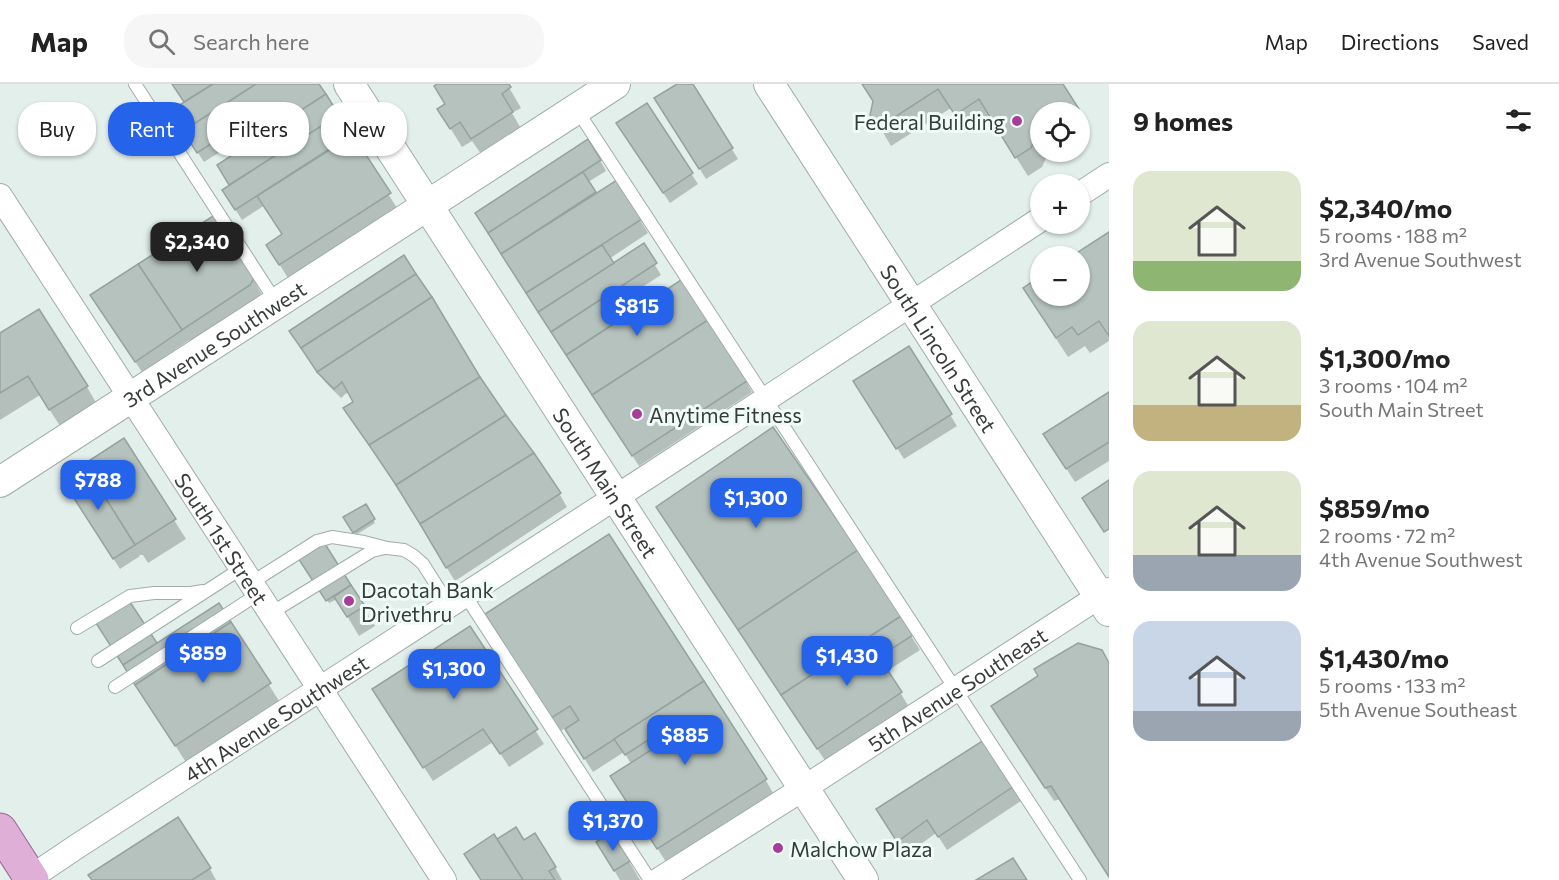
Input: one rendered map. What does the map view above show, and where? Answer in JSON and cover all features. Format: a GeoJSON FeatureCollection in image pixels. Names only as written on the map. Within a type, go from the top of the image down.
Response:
{"type":"FeatureCollection","features":[{"type":"Feature","properties":{"kind":"main road"},"geometry":{"type":"LineString","coordinates":[[0,830],[30,879]]}},
{"type":"Feature","properties":{"kind":"street","name":"South Main Street"},"geometry":{"type":"LineString","coordinates":[[349,84],[863,880]]}},
{"type":"Feature","properties":{"kind":"street","name":"3rd Avenue Southwest"},"geometry":{"type":"LineString","coordinates":[[0,482],[615,84]]}},
{"type":"Feature","properties":{"kind":"street","name":"South Lincoln Street"},"geometry":{"type":"LineString","coordinates":[[769,84],[1106,599]]}},
{"type":"Feature","properties":{"kind":"street"},"geometry":{"type":"LineString","coordinates":[[1090,187],[1109,175]]}},
{"type":"Feature","properties":{"kind":"street","name":"South 1st Street"},"geometry":{"type":"LineString","coordinates":[[0,196],[444,880]]}},
{"type":"Feature","properties":{"kind":"street","name":"4th Avenue Southwest"},"geometry":{"type":"LineString","coordinates":[[30,879],[319,688],[766,400],[1030,226]]}},
{"type":"Feature","properties":{"kind":"street","name":"5th Avenue Southeast"},"geometry":{"type":"LineString","coordinates":[[659,880],[956,690],[1106,599]]}},
{"type":"Feature","properties":{"kind":"lane"},"geometry":{"type":"LineString","coordinates":[[135,84],[276,303]]}},
{"type":"Feature","properties":{"kind":"lane"},"geometry":{"type":"LineString","coordinates":[[577,109],[1080,880]]}},
{"type":"Feature","properties":{"kind":"lane"},"geometry":{"type":"LineString","coordinates":[[114,687],[256,589],[317,541],[332,537],[404,550],[423,564],[457,600],[650,880]]}},
{"type":"Feature","properties":{"kind":"lane"},"geometry":{"type":"LineString","coordinates":[[77,628],[130,596],[154,593],[191,593],[210,589],[256,589],[387,548]]}},
{"type":"Feature","properties":{"kind":"lane"},"geometry":{"type":"LineString","coordinates":[[98,661],[210,589]]}},
{"type":"Feature","properties":{"kind":"building"},"geometry":{"type":"Polygon","coordinates":[[[172,84],[213,84],[184,102],[172,84]]]}},
{"type":"Feature","properties":{"kind":"building"},"geometry":{"type":"Polygon","coordinates":[[[213,84],[256,84],[228,102],[207,102],[207,116],[195,123],[195,102],[184,102],[213,84]]]}},
{"type":"Feature","properties":{"kind":"building"},"geometry":{"type":"Polygon","coordinates":[[[256,84],[319,84],[326,94],[309,105],[309,102],[228,102],[256,84]]]}},
{"type":"Feature","properties":{"kind":"building"},"geometry":{"type":"Polygon","coordinates":[[[437,84],[509,84],[511,87],[502,94],[513,112],[471,139],[460,122],[450,129],[437,109],[445,104],[434,86],[437,84]]]}},
{"type":"Feature","properties":{"kind":"building"},"geometry":{"type":"Polygon","coordinates":[[[677,84],[693,84],[733,148],[699,169],[654,98],[677,84]]]}},
{"type":"Feature","properties":{"kind":"building","name":"Federal Building"},"geometry":{"type":"Polygon","coordinates":[[[862,84],[1063,84],[1075,102],[1030,102],[1030,149],[1015,158],[979,99],[955,115],[938,89],[878,128],[870,115],[873,101],[862,84]]]}},
{"type":"Feature","properties":{"kind":"building"},"geometry":{"type":"Polygon","coordinates":[[[326,94],[331,102],[321,102],[321,126],[309,134],[309,105],[326,94]]]}},
{"type":"Feature","properties":{"kind":"building"},"geometry":{"type":"Polygon","coordinates":[[[647,103],[693,173],[663,193],[616,123],[647,103]]]}},
{"type":"Feature","properties":{"kind":"building"},"geometry":{"type":"Polygon","coordinates":[[[207,116],[207,146],[197,153],[195,150],[195,123],[207,116]]]}},
{"type":"Feature","properties":{"kind":"building"},"geometry":{"type":"Polygon","coordinates":[[[321,126],[321,154],[235,210],[222,190],[275,156],[309,156],[309,134],[321,126]]]}},
{"type":"Feature","properties":{"kind":"building"},"geometry":{"type":"Polygon","coordinates":[[[588,139],[601,160],[488,233],[475,213],[588,139]]]}},
{"type":"Feature","properties":{"kind":"building"},"geometry":{"type":"Polygon","coordinates":[[[321,155],[367,156],[391,193],[279,265],[266,245],[282,234],[257,196],[321,155]]]}},
{"type":"Feature","properties":{"kind":"building"},"geometry":{"type":"Polygon","coordinates":[[[231,156],[275,156],[229,185],[217,165],[231,156]]]}},
{"type":"Feature","properties":{"kind":"building"},"geometry":{"type":"Polygon","coordinates":[[[583,172],[596,192],[501,254],[488,233],[583,172]]]}},
{"type":"Feature","properties":{"kind":"building"},"geometry":{"type":"Polygon","coordinates":[[[617,180],[642,219],[526,293],[501,254],[617,180]]]}},
{"type":"Feature","properties":{"kind":"building"},"geometry":{"type":"Polygon","coordinates":[[[213,216],[254,278],[250,285],[182,330],[138,264],[213,216]]]}},
{"type":"Feature","properties":{"kind":"building"},"geometry":{"type":"Polygon","coordinates":[[[1109,232],[1109,336],[1099,321],[1078,335],[1072,327],[1056,338],[1035,306],[1090,306],[1090,246],[1087,246],[1109,232]]]}},
{"type":"Feature","properties":{"kind":"building"},"geometry":{"type":"Polygon","coordinates":[[[644,243],[657,263],[551,332],[538,312],[644,243]]]}},
{"type":"Feature","properties":{"kind":"building"},"geometry":{"type":"Polygon","coordinates":[[[602,245],[614,263],[538,312],[526,293],[602,245]]]}},
{"type":"Feature","properties":{"kind":"building"},"geometry":{"type":"Polygon","coordinates":[[[404,255],[416,274],[301,348],[289,331],[404,255]]]}},
{"type":"Feature","properties":{"kind":"building"},"geometry":{"type":"Polygon","coordinates":[[[138,264],[182,330],[135,362],[90,295],[138,264]]]}},
{"type":"Feature","properties":{"kind":"building"},"geometry":{"type":"Polygon","coordinates":[[[416,274],[432,297],[317,372],[301,348],[416,274]]]}},
{"type":"Feature","properties":{"kind":"building"},"geometry":{"type":"Polygon","coordinates":[[[681,280],[708,320],[592,395],[566,355],[681,280]]]}},
{"type":"Feature","properties":{"kind":"building"},"geometry":{"type":"Polygon","coordinates":[[[1030,283],[1030,299],[1023,288],[1030,283]]]}},
{"type":"Feature","properties":{"kind":"building"},"geometry":{"type":"Polygon","coordinates":[[[606,296],[621,319],[566,355],[551,332],[606,296]]]}},
{"type":"Feature","properties":{"kind":"building"},"geometry":{"type":"Polygon","coordinates":[[[432,297],[480,377],[369,445],[343,408],[353,402],[342,382],[334,389],[317,372],[432,297]]]}},
{"type":"Feature","properties":{"kind":"building"},"geometry":{"type":"Polygon","coordinates":[[[39,309],[88,386],[49,410],[28,376],[0,393],[0,333],[39,309]]]}},
{"type":"Feature","properties":{"kind":"building"},"geometry":{"type":"Polygon","coordinates":[[[708,320],[747,381],[632,456],[592,395],[708,320]]]}},
{"type":"Feature","properties":{"kind":"building"},"geometry":{"type":"Polygon","coordinates":[[[909,346],[952,414],[896,449],[853,381],[909,346]]]}},
{"type":"Feature","properties":{"kind":"building"},"geometry":{"type":"Polygon","coordinates":[[[480,377],[506,415],[396,485],[369,445],[480,377]]]}},
{"type":"Feature","properties":{"kind":"building"},"geometry":{"type":"Polygon","coordinates":[[[1109,392],[1109,442],[1066,469],[1043,434],[1109,392]]]}},
{"type":"Feature","properties":{"kind":"building"},"geometry":{"type":"Polygon","coordinates":[[[506,415],[534,453],[420,524],[396,485],[506,415]]]}},
{"type":"Feature","properties":{"kind":"building"},"geometry":{"type":"Polygon","coordinates":[[[773,427],[858,550],[738,630],[656,507],[773,427]]]}},
{"type":"Feature","properties":{"kind":"building"},"geometry":{"type":"Polygon","coordinates":[[[124,438],[176,519],[135,545],[84,464],[124,438]]]}},
{"type":"Feature","properties":{"kind":"building"},"geometry":{"type":"Polygon","coordinates":[[[534,453],[561,493],[446,568],[420,524],[534,453]]]}},
{"type":"Feature","properties":{"kind":"building"},"geometry":{"type":"Polygon","coordinates":[[[84,464],[135,545],[113,559],[61,478],[84,464]]]}},
{"type":"Feature","properties":{"kind":"building"},"geometry":{"type":"Polygon","coordinates":[[[1109,480],[1109,529],[1104,532],[1082,498],[1109,480]]]}},
{"type":"Feature","properties":{"kind":"building"},"geometry":{"type":"Polygon","coordinates":[[[366,504],[375,519],[353,533],[343,517],[366,504]]]}},
{"type":"Feature","properties":{"kind":"building"},"geometry":{"type":"Polygon","coordinates":[[[609,534],[704,681],[584,759],[565,729],[579,720],[570,706],[551,718],[485,614],[609,534]]]}},
{"type":"Feature","properties":{"kind":"building"},"geometry":{"type":"Polygon","coordinates":[[[320,536],[351,585],[326,601],[298,558],[320,536]]]}},
{"type":"Feature","properties":{"kind":"building"},"geometry":{"type":"Polygon","coordinates":[[[858,550],[901,616],[781,695],[738,630],[858,550]]]}},
{"type":"Feature","properties":{"kind":"building","name":"Dacotah Bank Drivethru"},"geometry":{"type":"Polygon","coordinates":[[[351,585],[365,606],[347,617],[334,597],[351,585]]]}},
{"type":"Feature","properties":{"kind":"building"},"geometry":{"type":"Polygon","coordinates":[[[128,599],[157,643],[123,665],[94,620],[128,599]]]}},
{"type":"Feature","properties":{"kind":"building"},"geometry":{"type":"Polygon","coordinates":[[[219,603],[231,622],[135,685],[123,665],[219,603]]]}},
{"type":"Feature","properties":{"kind":"building"},"geometry":{"type":"Polygon","coordinates":[[[901,616],[913,635],[879,657],[902,692],[817,749],[781,695],[901,616]]]}},
{"type":"Feature","properties":{"kind":"building"},"geometry":{"type":"Polygon","coordinates":[[[231,622],[271,683],[175,746],[135,685],[231,622]]]}},
{"type":"Feature","properties":{"kind":"building"},"geometry":{"type":"Polygon","coordinates":[[[470,626],[538,729],[500,754],[483,729],[423,768],[372,689],[470,626]]]}},
{"type":"Feature","properties":{"kind":"building"},"geometry":{"type":"Polygon","coordinates":[[[1078,643],[1102,650],[1109,663],[1109,877],[1051,786],[1045,788],[991,706],[1038,676],[1034,669],[1078,643]]]}},
{"type":"Feature","properties":{"kind":"building"},"geometry":{"type":"Polygon","coordinates":[[[704,681],[767,779],[657,849],[610,776],[667,740],[662,731],[625,755],[614,739],[704,681]]]}},
{"type":"Feature","properties":{"kind":"building"},"geometry":{"type":"Polygon","coordinates":[[[987,738],[1017,784],[938,837],[927,820],[897,842],[876,809],[987,738]]]}},
{"type":"Feature","properties":{"kind":"building"},"geometry":{"type":"Polygon","coordinates":[[[178,817],[211,868],[192,880],[92,880],[88,875],[178,817]]]}},
{"type":"Feature","properties":{"kind":"building"},"geometry":{"type":"Polygon","coordinates":[[[516,827],[524,840],[535,833],[556,867],[549,871],[555,880],[523,880],[497,839],[516,827]]]}},
{"type":"Feature","properties":{"kind":"building"},"geometry":{"type":"Polygon","coordinates":[[[612,832],[630,861],[614,871],[596,842],[612,832]]]}},
{"type":"Feature","properties":{"kind":"building"},"geometry":{"type":"Polygon","coordinates":[[[494,834],[523,880],[481,880],[464,854],[494,834]]]}},
{"type":"Feature","properties":{"kind":"building"},"geometry":{"type":"Polygon","coordinates":[[[1013,858],[1027,880],[976,880],[1013,858]]]}},
{"type":"Feature","properties":{"kind":"place","name":"Federal Building"},"geometry":{"type":"Point","coordinates":[1017,121]}},
{"type":"Feature","properties":{"kind":"place","name":"Anytime Fitness"},"geometry":{"type":"Point","coordinates":[637,414]}},
{"type":"Feature","properties":{"kind":"place","name":"Dacotah Bank Drivethru"},"geometry":{"type":"Point","coordinates":[349,601]}},
{"type":"Feature","properties":{"kind":"place","name":"Malchow Plaza"},"geometry":{"type":"Point","coordinates":[778,848]}}]}
